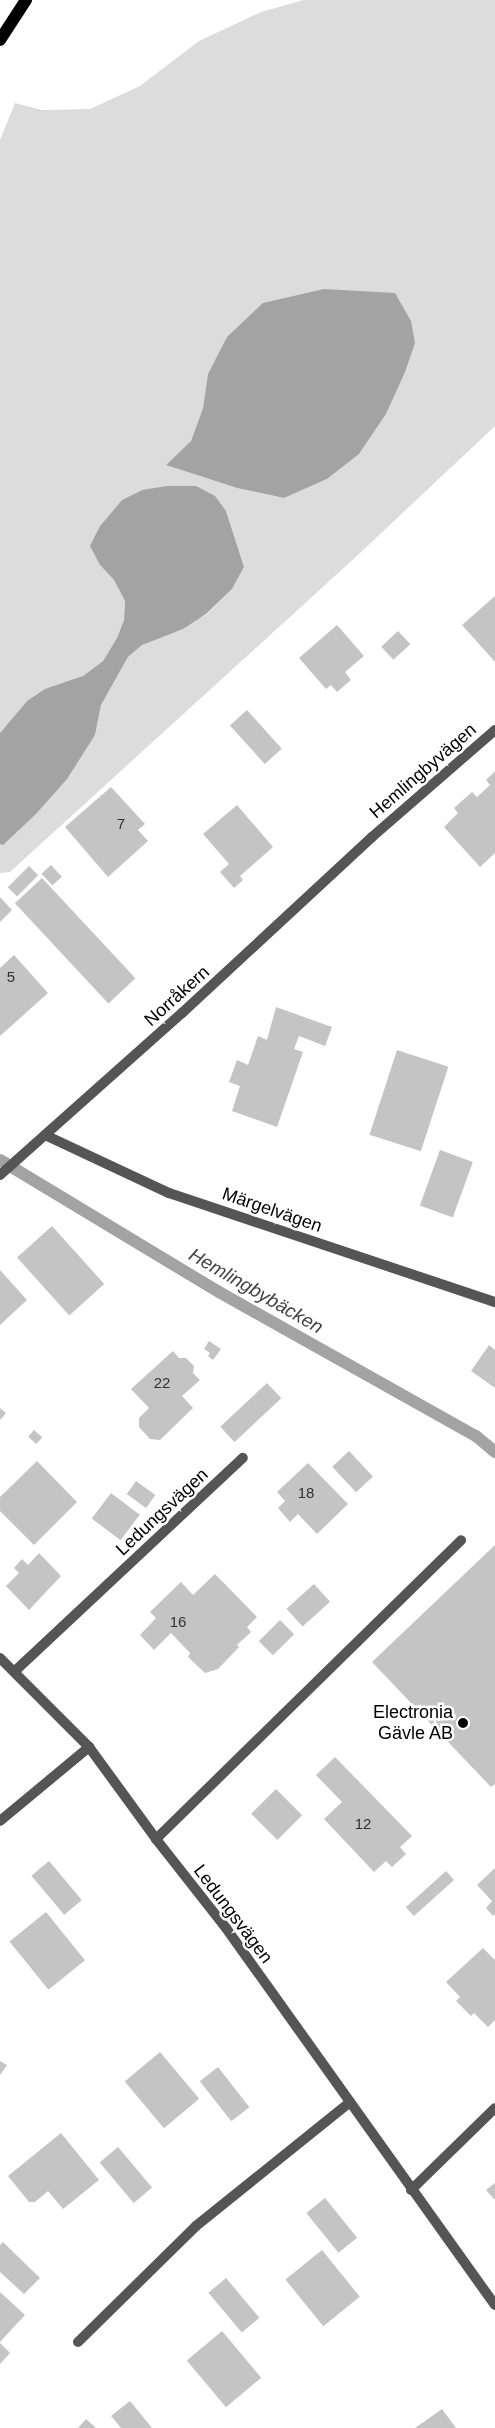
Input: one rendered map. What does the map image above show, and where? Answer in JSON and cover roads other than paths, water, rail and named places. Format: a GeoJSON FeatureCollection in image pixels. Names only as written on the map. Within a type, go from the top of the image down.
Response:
{"type":"FeatureCollection","features":[{"type":"Feature","properties":{"kind":"main road"},"geometry":{"type":"LineString","coordinates":[[0,40],[26,0]]}},
{"type":"Feature","properties":{"kind":"street","name":"Hemlingbyvägen"},"geometry":{"type":"LineString","coordinates":[[372,837],[495,730]]}},
{"type":"Feature","properties":{"kind":"street","name":"Norråkern"},"geometry":{"type":"LineString","coordinates":[[0,1175],[182,1013],[372,837]]}},
{"type":"Feature","properties":{"kind":"street","name":"Märgelvägen"},"geometry":{"type":"LineString","coordinates":[[45,1135],[169,1192],[495,1302]]}},
{"type":"Feature","properties":{"kind":"street","name":"Ledungsvägen"},"geometry":{"type":"LineString","coordinates":[[15,1671],[243,1458]]}},
{"type":"Feature","properties":{"kind":"street"},"geometry":{"type":"LineString","coordinates":[[156,1838],[461,1540]]}},
{"type":"Feature","properties":{"kind":"street","name":"Ledungsvägen"},"geometry":{"type":"LineString","coordinates":[[0,1658],[89,1747],[226,1928],[411,2190],[495,2305]]}},
{"type":"Feature","properties":{"kind":"street"},"geometry":{"type":"LineString","coordinates":[[0,1821],[89,1747]]}},
{"type":"Feature","properties":{"kind":"street"},"geometry":{"type":"LineString","coordinates":[[78,2342],[196,2226],[349,2103]]}},
{"type":"Feature","properties":{"kind":"street"},"geometry":{"type":"LineString","coordinates":[[411,2190],[495,2108]]}},
{"type":"Feature","properties":{"kind":"waterway","name":"Hemlingbybäcken"},"geometry":{"type":"LineString","coordinates":[[0,1160],[219,1292],[476,1436],[495,1452]]}},
{"type":"Feature","properties":{"kind":"place","name":"Electronia Gävle AB"},"geometry":{"type":"Point","coordinates":[463,1723]}}]}
